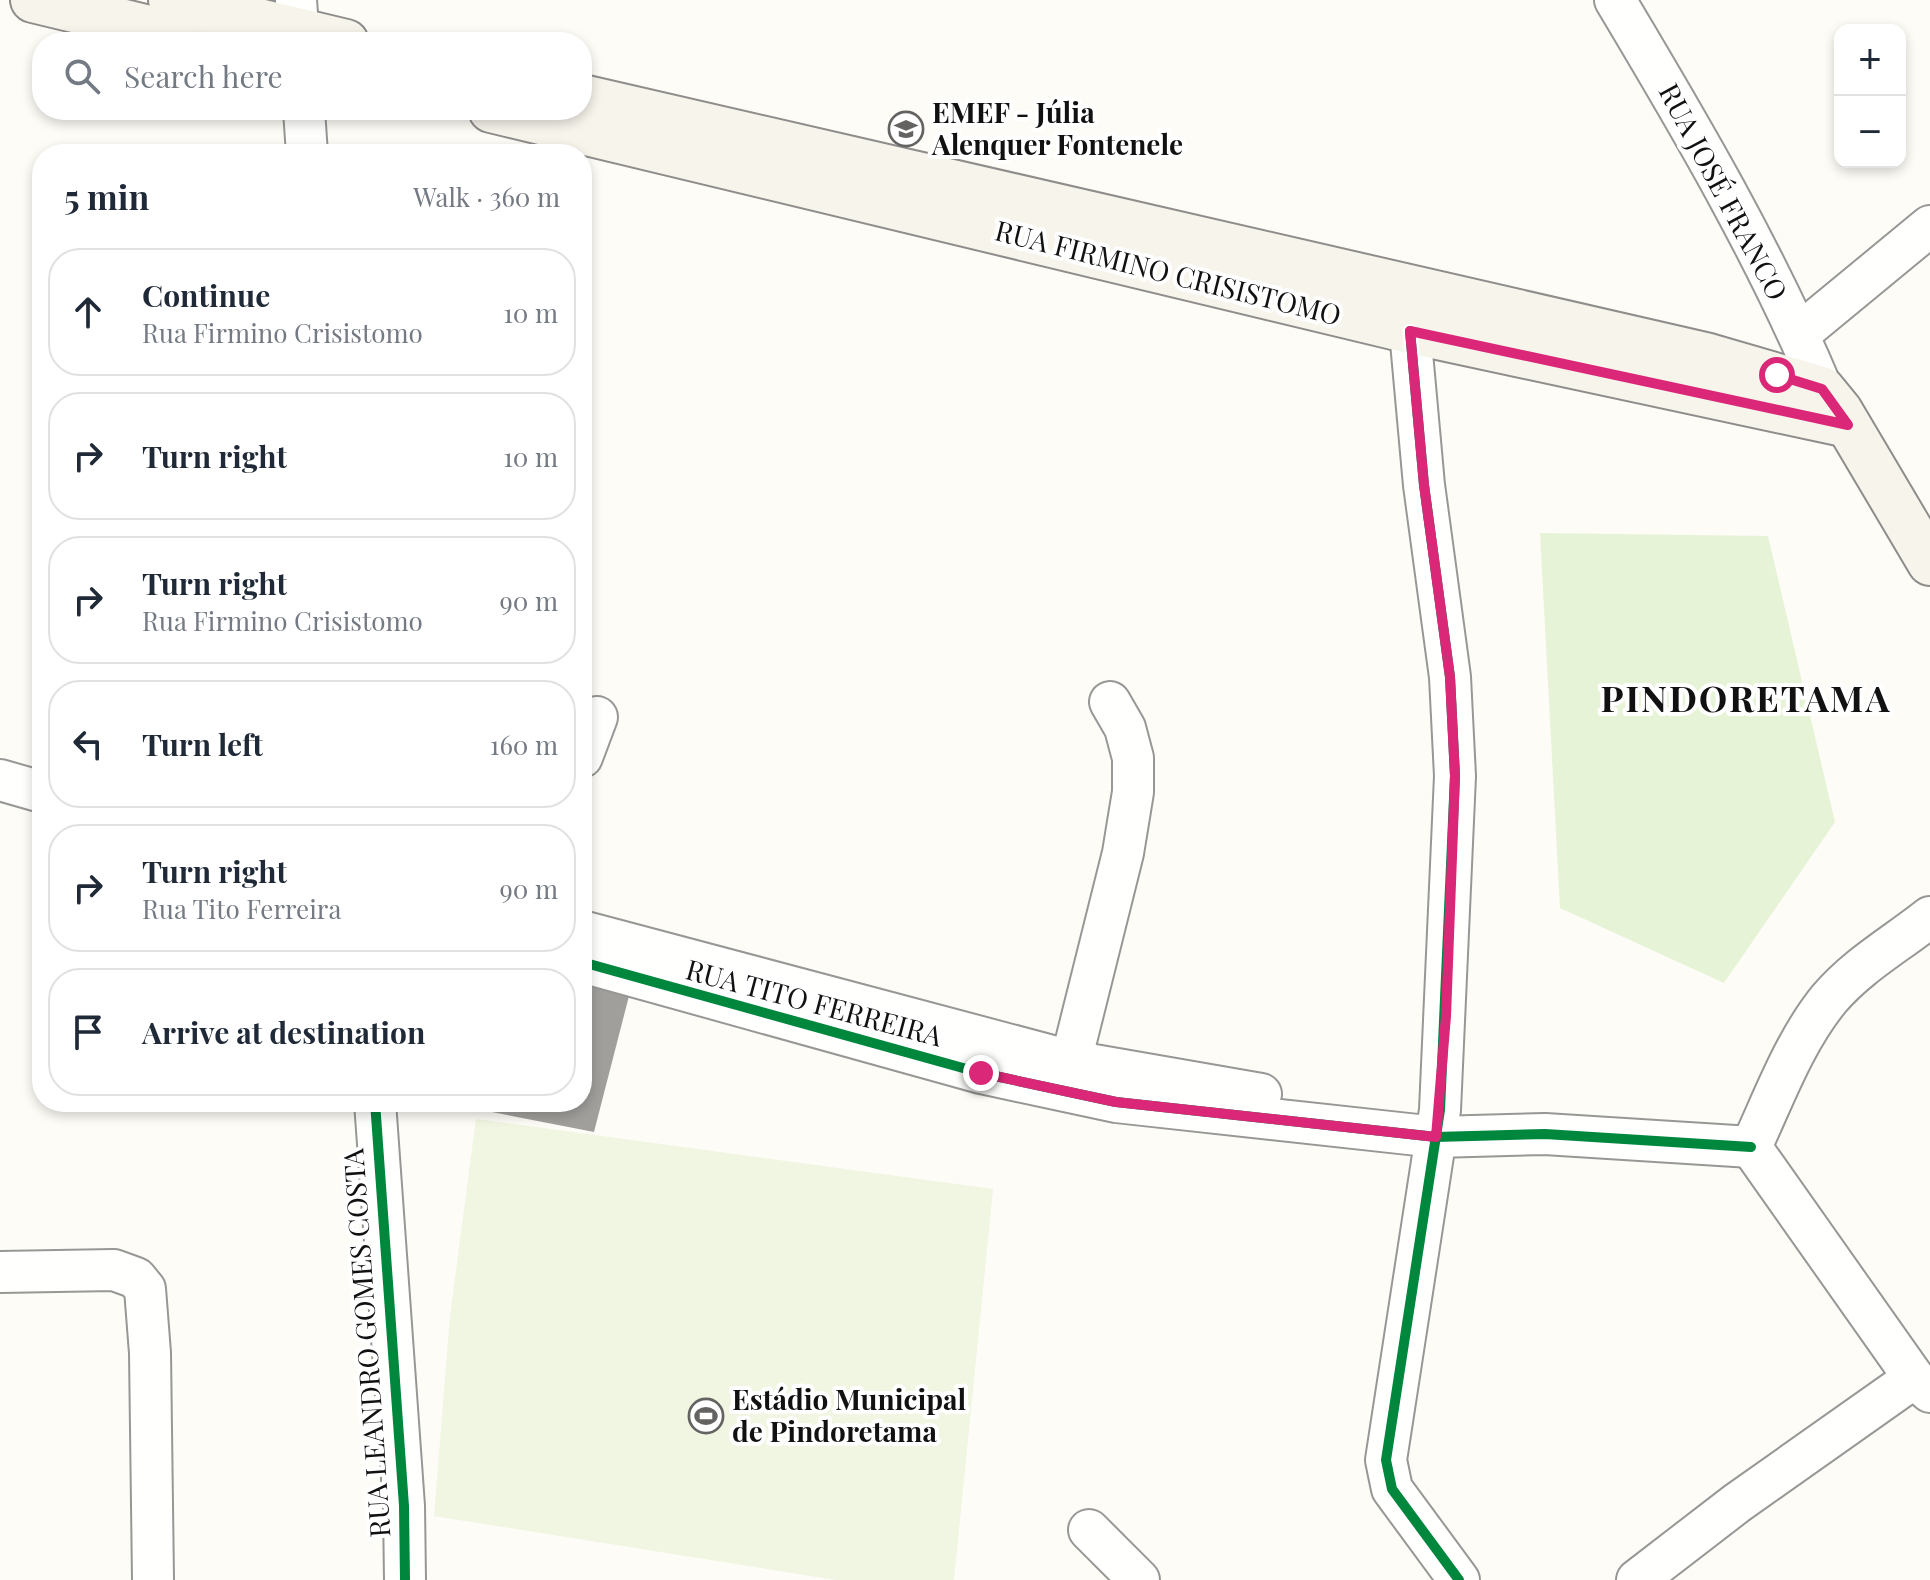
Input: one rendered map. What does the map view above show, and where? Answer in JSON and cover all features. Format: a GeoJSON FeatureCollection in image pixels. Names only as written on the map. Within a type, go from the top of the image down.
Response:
{"type":"FeatureCollection","features":[{"type":"Feature","properties":{"kind":"main road"},"geometry":{"type":"LineString","coordinates":[[33,0],[166,32]]}},
{"type":"Feature","properties":{"kind":"main road"},"geometry":{"type":"LineString","coordinates":[[171,0],[297,24],[319,32]]}},
{"type":"Feature","properties":{"kind":"main road","name":"RUA FIRMINO CRISISTOMO"},"geometry":{"type":"LineString","coordinates":[[592,99],[1709,356],[1822,389]]}},
{"type":"Feature","properties":{"kind":"main road","name":"RUA FIRMINO CRISISTOMO"},"geometry":{"type":"LineString","coordinates":[[533,120],[1410,331],[1848,425]]}},
{"type":"Feature","properties":{"kind":"main road"},"geometry":{"type":"LineString","coordinates":[[1822,389],[1848,425],[1930,563]]}},
{"type":"Feature","properties":{"kind":"street","name":"RUA JOSÉ FRANCO"},"geometry":{"type":"LineString","coordinates":[[1616,0],[1717,171],[1799,334],[1822,389]]}},
{"type":"Feature","properties":{"kind":"street"},"geometry":{"type":"LineString","coordinates":[[305,120],[306,144]]}},
{"type":"Feature","properties":{"kind":"street"},"geometry":{"type":"LineString","coordinates":[[1799,334],[1930,226]]}},
{"type":"Feature","properties":{"kind":"street"},"geometry":{"type":"LineString","coordinates":[[1410,331],[1424,485],[1450,677],[1455,776],[1438,1124],[1386,1460],[1392,1489],[1459,1580]]}},
{"type":"Feature","properties":{"kind":"street"},"geometry":{"type":"LineString","coordinates":[[1071,1061],[1123,853],[1133,792],[1133,758],[1125,728],[1110,702]]}},
{"type":"Feature","properties":{"kind":"street"},"geometry":{"type":"LineString","coordinates":[[592,730],[597,717]]}},
{"type":"Feature","properties":{"kind":"street"},"geometry":{"type":"LineString","coordinates":[[0,780],[32,789]]}},
{"type":"Feature","properties":{"kind":"street"},"geometry":{"type":"LineString","coordinates":[[1637,1580],[1737,1503],[1922,1385],[1751,1147],[1807,1030],[1830,999],[1874,956],[1930,917]]}},
{"type":"Feature","properties":{"kind":"street","name":"RUA TITO FERREIRA"},"geometry":{"type":"LineString","coordinates":[[592,934],[1071,1061],[1438,1124]]}},
{"type":"Feature","properties":{"kind":"street","name":"RUA TITO FERREIRA"},"geometry":{"type":"LineString","coordinates":[[592,965],[950,1065],[1116,1102],[1751,1147]]}},
{"type":"Feature","properties":{"kind":"street","name":"RUA LEANDRO GOMES COSTA"},"geometry":{"type":"LineString","coordinates":[[376,1112],[404,1506],[405,1580]]}},
{"type":"Feature","properties":{"kind":"street"},"geometry":{"type":"LineString","coordinates":[[0,1272],[114,1270],[136,1278],[145,1289],[150,1353],[153,1580]]}},
{"type":"Feature","properties":{"kind":"street"},"geometry":{"type":"LineString","coordinates":[[1089,1530],[1139,1580]]}},
{"type":"Feature","properties":{"kind":"green space"},"geometry":{"type":"Polygon","coordinates":[[[1540,533],[1768,536],[1835,822],[1724,983],[1560,908],[1540,533]]]}},
{"type":"Feature","properties":{"kind":"green space","name":"Estádio Municipal de Pindoretama"},"geometry":{"type":"Polygon","coordinates":[[[476,1119],[993,1189],[954,1580],[836,1580],[434,1516],[450,1316],[476,1119]]]}},
{"type":"Feature","properties":{"kind":"building"},"geometry":{"type":"Polygon","coordinates":[[[592,985],[629,996],[594,1132],[492,1112],[592,1112],[592,985]]]}},
{"type":"Feature","properties":{"kind":"cycle path"},"geometry":{"type":"LineString","coordinates":[[1410,331],[1424,485],[1450,677],[1455,776],[1440,1110],[1386,1460],[1392,1489],[1459,1580]]}},
{"type":"Feature","properties":{"kind":"cycle path"},"geometry":{"type":"LineString","coordinates":[[592,965],[981,1073],[1116,1102],[1436,1137],[1545,1134],[1751,1147]]}},
{"type":"Feature","properties":{"kind":"cycle path"},"geometry":{"type":"LineString","coordinates":[[376,1112],[404,1506],[405,1580]]}},
{"type":"Feature","properties":{"kind":"place","name":"EMEF - Júlia Alenquer Fontenele"},"geometry":{"type":"Point","coordinates":[906,129]}},
{"type":"Feature","properties":{"kind":"place","name":"Estádio Municipal de Pindoretama"},"geometry":{"type":"Point","coordinates":[706,1416]}},
{"type":"Feature","properties":{"kind":"district","name":"PINDORETAMA"},"geometry":{"type":"Point","coordinates":[1746,699]}},
{"type":"Feature","properties":{"kind":"route"},"geometry":{"type":"LineString","coordinates":[[981,1073],[1116,1102],[1436,1137],[1446,1016],[1455,776],[1450,677],[1424,485],[1410,331],[1848,425],[1822,389],[1777,375]]}}]}
